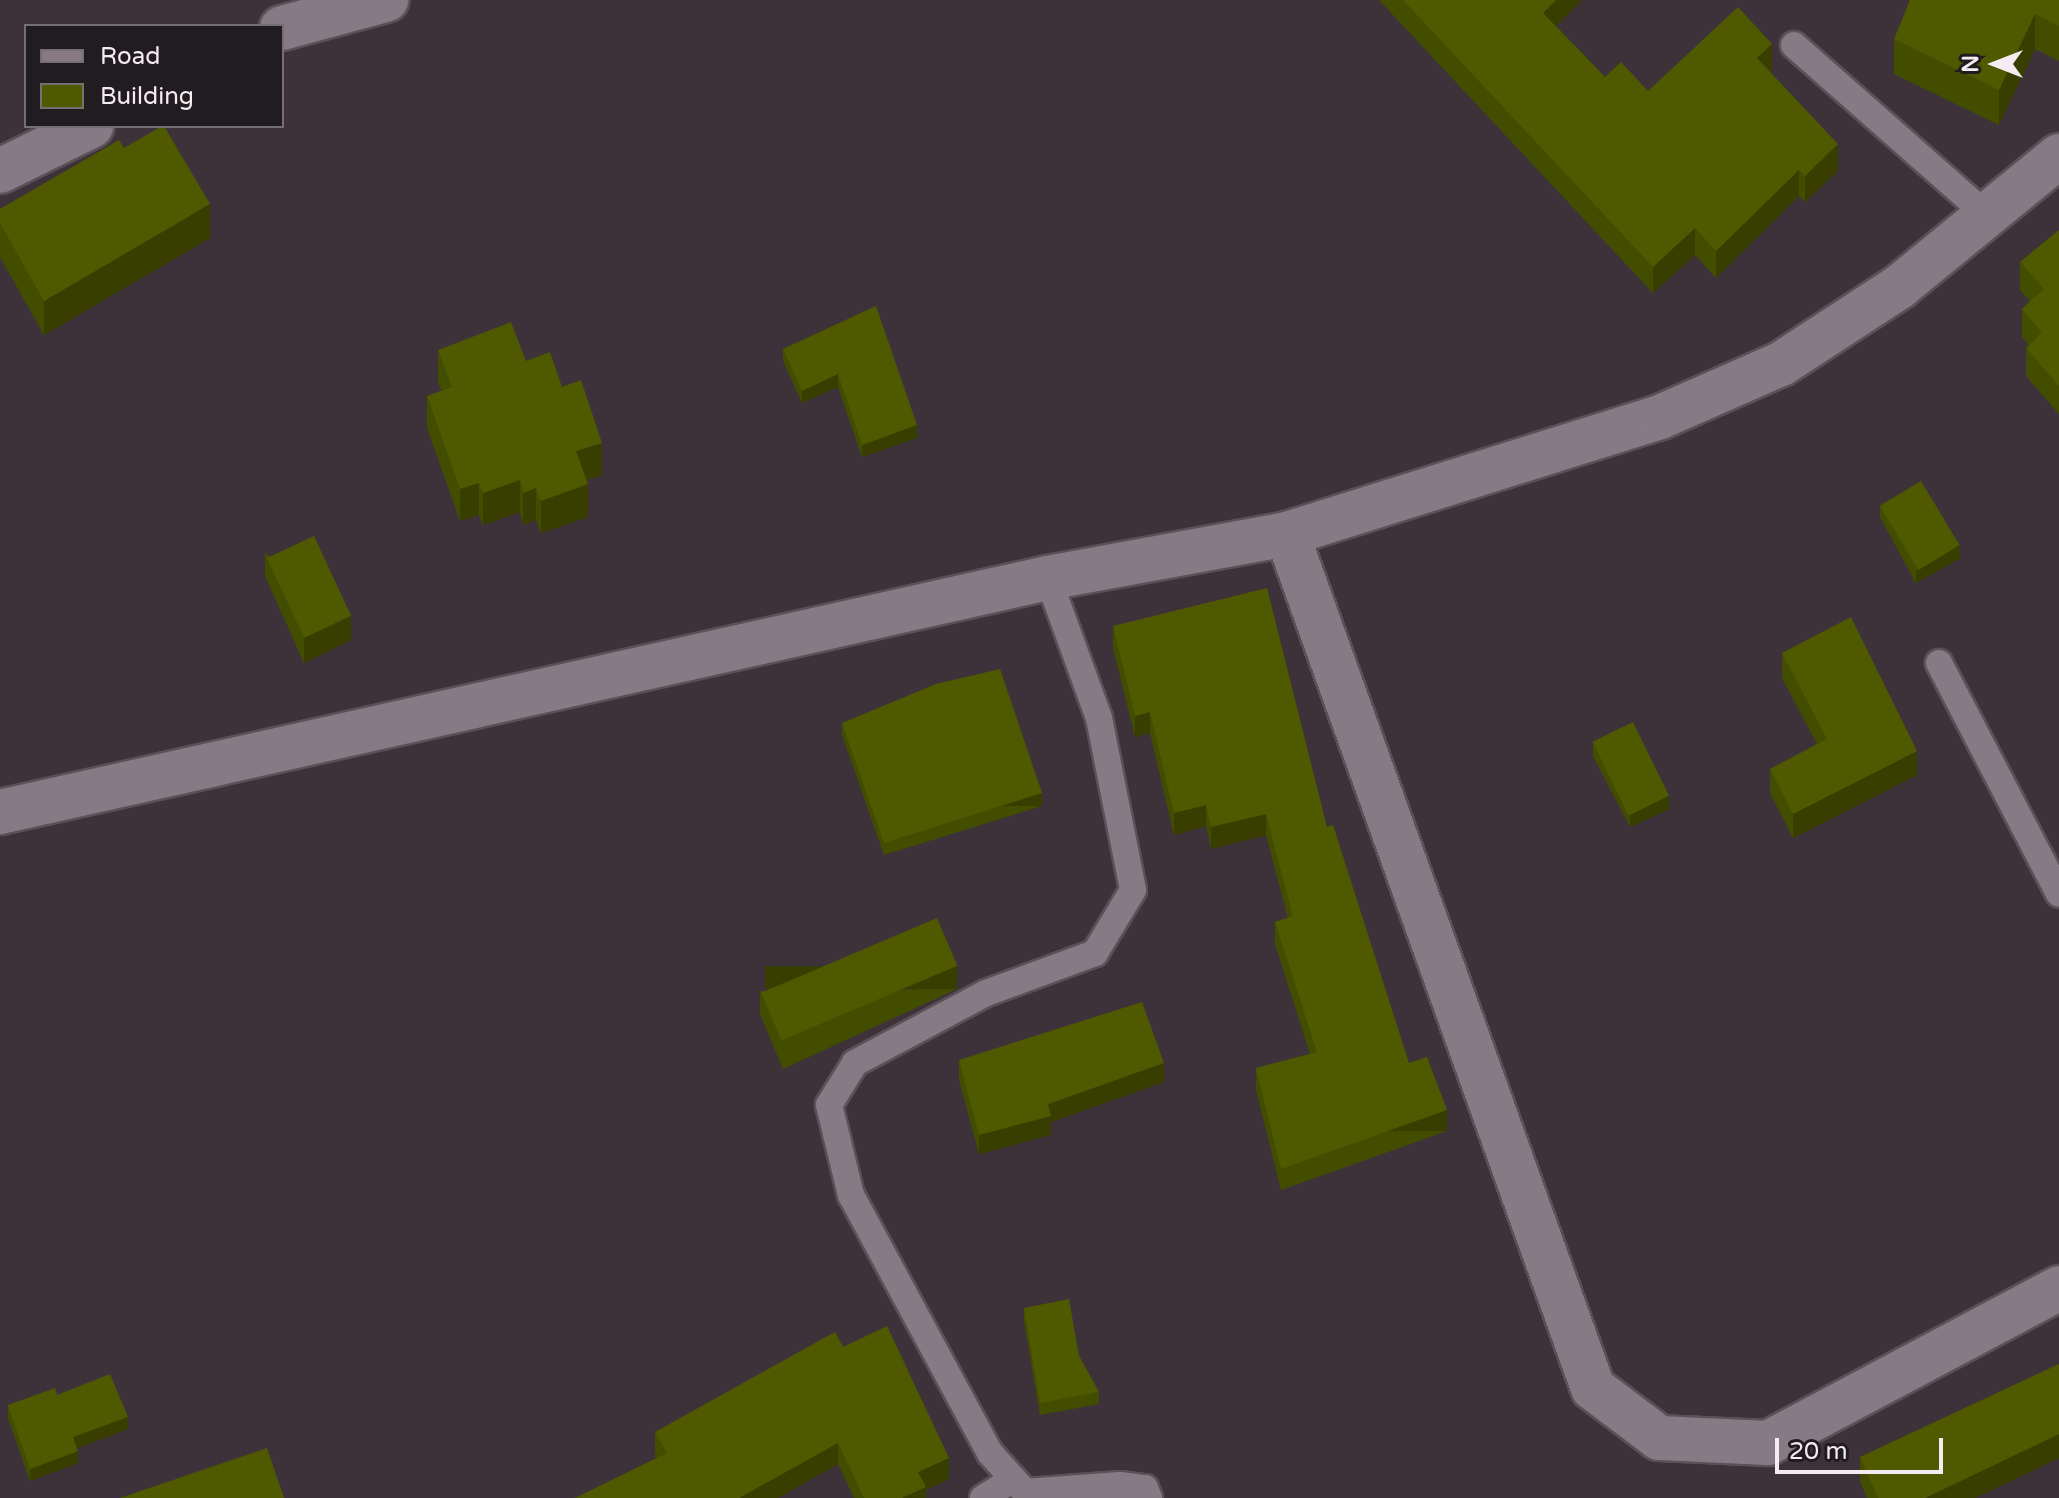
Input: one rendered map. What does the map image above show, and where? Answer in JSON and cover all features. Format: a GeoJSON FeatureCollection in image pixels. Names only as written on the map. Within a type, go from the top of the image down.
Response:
{"type":"FeatureCollection","features":[{"type":"Feature","properties":{"kind":"street"},"geometry":{"type":"LineString","coordinates":[[284,27],[386,0]]}},
{"type":"Feature","properties":{"kind":"street"},"geometry":{"type":"LineString","coordinates":[[0,171],[87,128]]}},
{"type":"Feature","properties":{"kind":"street"},"geometry":{"type":"LineString","coordinates":[[0,812],[1048,578],[1287,534],[1660,417],[1781,364],[1899,287],[2059,156]]}},
{"type":"Feature","properties":{"kind":"street"},"geometry":{"type":"LineString","coordinates":[[1287,534],[1593,1388],[1659,1438],[1768,1443],[2059,1288]]}},
{"type":"Feature","properties":{"kind":"lane"},"geometry":{"type":"LineString","coordinates":[[1794,45],[1988,216]]}},
{"type":"Feature","properties":{"kind":"lane"},"geometry":{"type":"LineString","coordinates":[[1048,578],[1099,718],[1133,890],[1095,953],[986,993],[855,1063],[829,1105],[851,1195],[990,1453],[1025,1492],[1120,1485],[1145,1488],[1149,1498]]}},
{"type":"Feature","properties":{"kind":"lane"},"geometry":{"type":"LineString","coordinates":[[1939,663],[2059,894]]}},
{"type":"Feature","properties":{"kind":"lane"},"geometry":{"type":"LineString","coordinates":[[983,1498],[1013,1479]]}},
{"type":"Feature","properties":{"kind":"building"},"geometry":{"type":"Polygon","coordinates":[[[1403,0],[1556,0],[1543,13],[1605,77],[1621,62],[1648,91],[1738,7],[1772,44],[1757,58],[1838,144],[1805,176],[1799,170],[1716,251],[1695,228],[1653,267],[1403,0]]]}},
{"type":"Feature","properties":{"kind":"building"},"geometry":{"type":"Polygon","coordinates":[[[1910,0],[2059,0],[2059,26],[2035,14],[1999,90],[1894,39],[1910,0]]]}},
{"type":"Feature","properties":{"kind":"building"},"geometry":{"type":"Polygon","coordinates":[[[159,128],[165,128],[210,204],[44,301],[0,223],[0,209],[119,140],[124,148],[159,128]]]}},
{"type":"Feature","properties":{"kind":"building"},"geometry":{"type":"Polygon","coordinates":[[[2059,230],[2059,386],[2026,348],[2042,333],[2022,309],[2044,289],[2020,262],[2059,230]]]}},
{"type":"Feature","properties":{"kind":"building"},"geometry":{"type":"Polygon","coordinates":[[[876,306],[917,425],[862,445],[838,374],[802,391],[783,349],[876,306]]]}},
{"type":"Feature","properties":{"kind":"building"},"geometry":{"type":"Polygon","coordinates":[[[511,322],[526,361],[550,352],[562,387],[581,380],[602,443],[576,451],[588,484],[541,501],[536,488],[523,493],[520,480],[483,493],[479,483],[460,489],[427,396],[452,387],[438,350],[511,322]]]}},
{"type":"Feature","properties":{"kind":"building"},"geometry":{"type":"Polygon","coordinates":[[[1921,481],[1960,545],[1918,570],[1880,506],[1921,481]]]}},
{"type":"Feature","properties":{"kind":"building"},"geometry":{"type":"Polygon","coordinates":[[[314,536],[351,616],[304,638],[267,558],[314,536]]]}},
{"type":"Feature","properties":{"kind":"building"},"geometry":{"type":"Polygon","coordinates":[[[1267,588],[1327,827],[1333,825],[1409,1063],[1427,1057],[1447,1110],[1281,1169],[1256,1068],[1317,1052],[1275,922],[1293,916],[1266,814],[1211,827],[1206,805],[1174,813],[1150,712],[1135,716],[1113,626],[1267,588]]]}},
{"type":"Feature","properties":{"kind":"building"},"geometry":{"type":"Polygon","coordinates":[[[1851,617],[1917,751],[1793,814],[1770,769],[1827,739],[1782,653],[1851,617]]]}},
{"type":"Feature","properties":{"kind":"building"},"geometry":{"type":"Polygon","coordinates":[[[1000,669],[1042,793],[884,843],[842,723],[936,684],[1000,669]]]}},
{"type":"Feature","properties":{"kind":"building"},"geometry":{"type":"Polygon","coordinates":[[[1633,722],[1669,796],[1629,815],[1593,742],[1633,722]]]}},
{"type":"Feature","properties":{"kind":"building"},"geometry":{"type":"Polygon","coordinates":[[[937,918],[957,966],[782,1040],[761,993],[937,918]]]}},
{"type":"Feature","properties":{"kind":"building"},"geometry":{"type":"Polygon","coordinates":[[[1142,1002],[1164,1063],[1048,1104],[1051,1116],[979,1135],[959,1060],[1142,1002]]]}},
{"type":"Feature","properties":{"kind":"building"},"geometry":{"type":"Polygon","coordinates":[[[1069,1299],[1079,1356],[1099,1392],[1040,1403],[1024,1308],[1069,1299]]]}},
{"type":"Feature","properties":{"kind":"building"},"geometry":{"type":"Polygon","coordinates":[[[887,1326],[949,1458],[918,1472],[926,1487],[902,1498],[864,1498],[838,1443],[739,1498],[575,1498],[667,1453],[655,1432],[835,1332],[843,1347],[887,1326]]]}},
{"type":"Feature","properties":{"kind":"building"},"geometry":{"type":"Polygon","coordinates":[[[2059,1364],[2059,1434],[1925,1498],[1878,1498],[1860,1457],[2059,1364]]]}},
{"type":"Feature","properties":{"kind":"building"},"geometry":{"type":"Polygon","coordinates":[[[110,1374],[128,1417],[73,1437],[78,1451],[30,1469],[8,1405],[55,1388],[57,1395],[110,1374]]]}},
{"type":"Feature","properties":{"kind":"building"},"geometry":{"type":"Polygon","coordinates":[[[267,1448],[284,1498],[120,1498],[267,1448]]]}}]}
